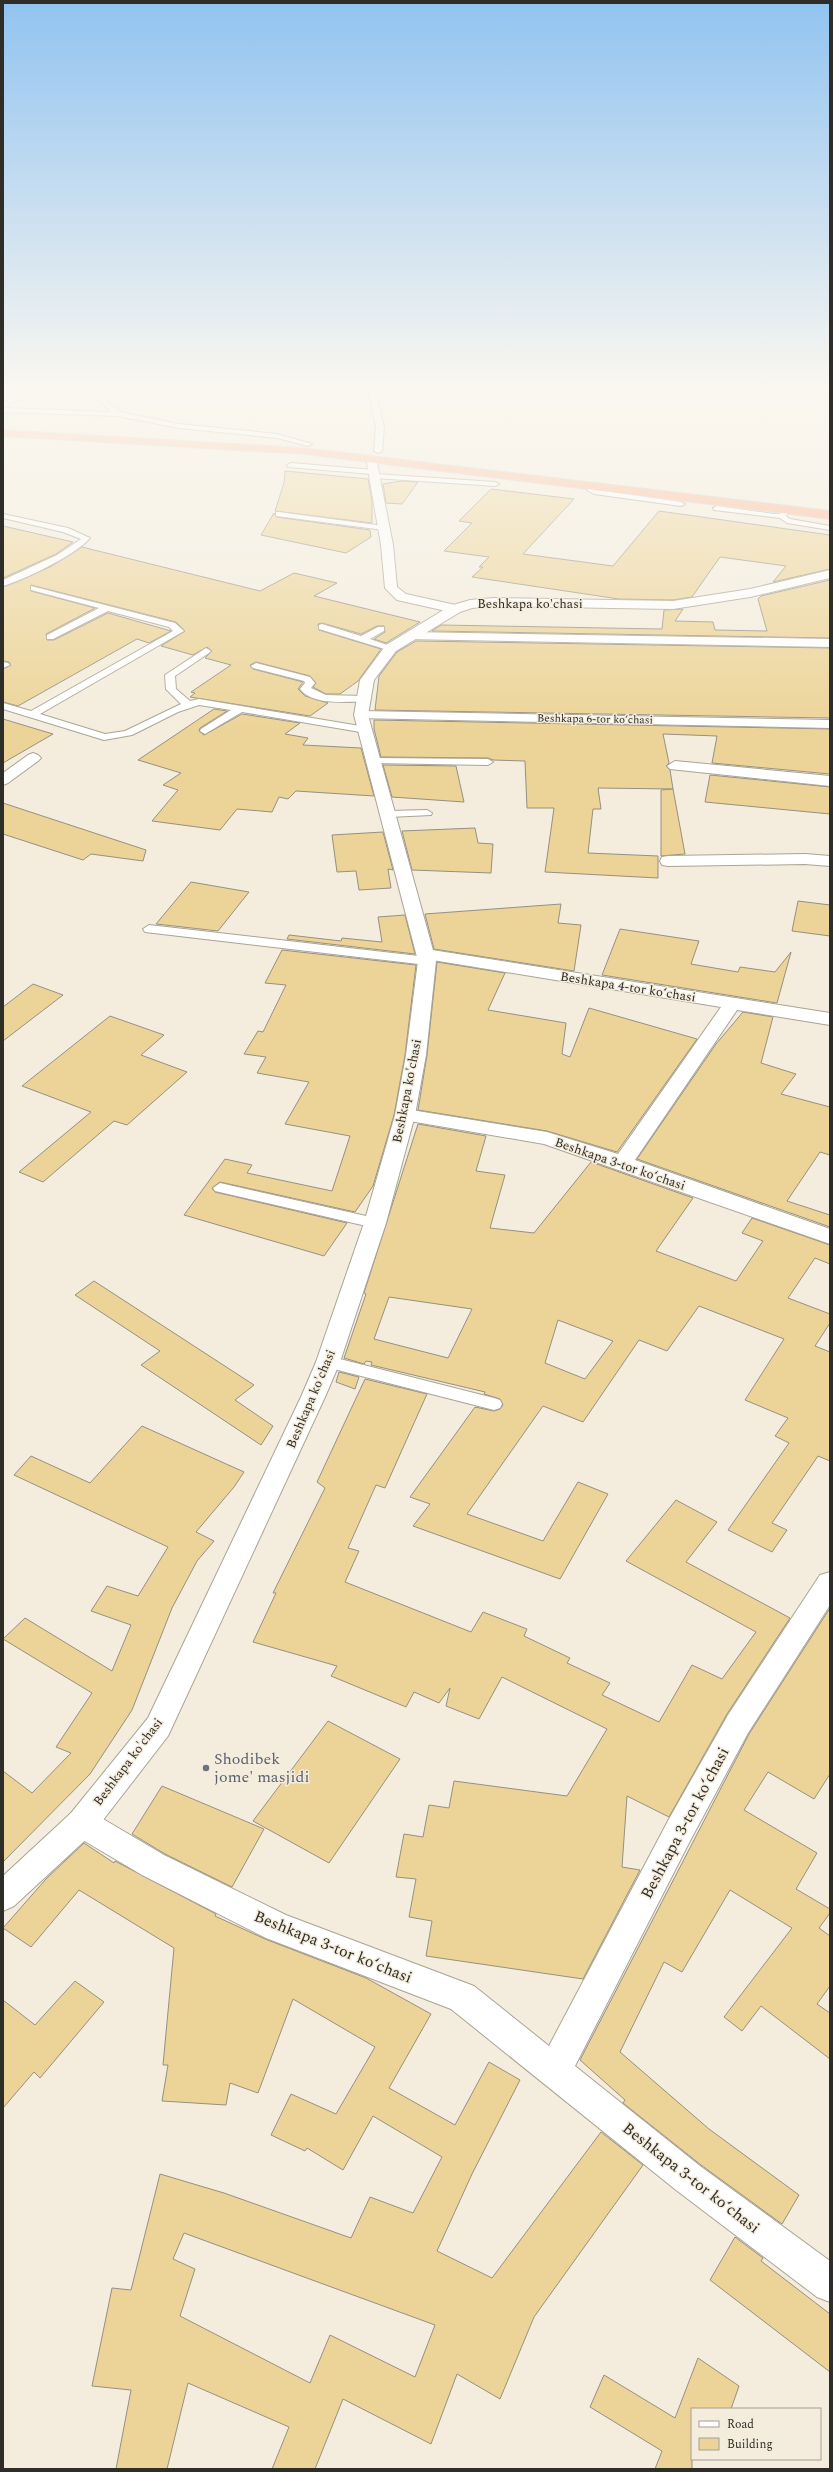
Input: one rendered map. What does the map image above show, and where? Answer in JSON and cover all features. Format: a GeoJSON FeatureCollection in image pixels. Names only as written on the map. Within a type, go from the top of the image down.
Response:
{"type":"FeatureCollection","features":[{"type":"Feature","properties":{"kind":"highway"},"geometry":{"type":"LineString","coordinates":[[706,501],[784,513],[830,515]]}},
{"type":"Feature","properties":{"kind":"highway"},"geometry":{"type":"LineString","coordinates":[[773,501],[830,508]]}},
{"type":"Feature","properties":{"kind":"street"},"geometry":{"type":"LineString","coordinates":[[379,501],[384,528],[391,588],[402,597],[455,609]]}},
{"type":"Feature","properties":{"kind":"street","name":"Beshkapa ko'chasi"},"geometry":{"type":"LineString","coordinates":[[3,1896],[82,1823],[158,1727],[328,1362],[375,1223],[405,1115],[416,1055],[426,957],[363,715],[367,680],[392,648],[409,636],[455,609],[470,604],[494,602],[673,605],[750,593],[830,574]]}},
{"type":"Feature","properties":{"kind":"street"},"geometry":{"type":"LineString","coordinates":[[409,636],[830,643]]}},
{"type":"Feature","properties":{"kind":"street","name":"Beshkapa 6-tor koʻchasi"},"geometry":{"type":"LineString","coordinates":[[363,715],[830,724]]}},
{"type":"Feature","properties":{"kind":"street"},"geometry":{"type":"LineString","coordinates":[[5,776],[33,758]]}},
{"type":"Feature","properties":{"kind":"street"},"geometry":{"type":"LineString","coordinates":[[675,766],[830,781]]}},
{"type":"Feature","properties":{"kind":"street"},"geometry":{"type":"LineString","coordinates":[[668,861],[805,859],[830,861]]}},
{"type":"Feature","properties":{"kind":"street","name":"Beshkapa 4-tor koʻchasi"},"geometry":{"type":"LineString","coordinates":[[426,957],[830,1019]]}},
{"type":"Feature","properties":{"kind":"street"},"geometry":{"type":"LineString","coordinates":[[621,1164],[732,1004]]}},
{"type":"Feature","properties":{"kind":"street","name":"Beshkapa 3-tor koʻchasi"},"geometry":{"type":"LineString","coordinates":[[405,1115],[547,1138],[590,1151],[621,1164],[830,1237]]}},
{"type":"Feature","properties":{"kind":"street","name":"Beshkapa 3-tor koʻchasi"},"geometry":{"type":"LineString","coordinates":[[554,2070],[680,1829],[738,1724],[830,1584]]}},
{"type":"Feature","properties":{"kind":"street","name":"Beshkapa 3-tor koʻchasi"},"geometry":{"type":"LineString","coordinates":[[82,1823],[153,1865],[277,1928],[462,1997],[688,2178],[830,2284]]}},
{"type":"Feature","properties":{"kind":"lane"},"geometry":{"type":"LineString","coordinates":[[662,501],[681,504]]}},
{"type":"Feature","properties":{"kind":"lane"},"geometry":{"type":"LineString","coordinates":[[717,508],[784,513],[787,521],[830,528]]}},
{"type":"Feature","properties":{"kind":"lane"},"geometry":{"type":"LineString","coordinates":[[279,514],[384,528]]}},
{"type":"Feature","properties":{"kind":"lane"},"geometry":{"type":"LineString","coordinates":[[3,516],[66,530],[86,538],[82,543],[55,558],[3,583]]}},
{"type":"Feature","properties":{"kind":"lane"},"geometry":{"type":"LineString","coordinates":[[32,715],[179,631],[172,625],[34,588]]}},
{"type":"Feature","properties":{"kind":"lane"},"geometry":{"type":"LineString","coordinates":[[50,637],[106,608]]}},
{"type":"Feature","properties":{"kind":"lane"},"geometry":{"type":"LineString","coordinates":[[322,627],[392,648]]}},
{"type":"Feature","properties":{"kind":"lane"},"geometry":{"type":"LineString","coordinates":[[363,639],[381,629]]}},
{"type":"Feature","properties":{"kind":"lane"},"geometry":{"type":"LineString","coordinates":[[188,704],[174,694],[169,687],[170,676],[206,651]]}},
{"type":"Feature","properties":{"kind":"lane"},"geometry":{"type":"LineString","coordinates":[[256,666],[307,679],[310,683],[305,689],[316,696],[363,715]]}},
{"type":"Feature","properties":{"kind":"lane"},"geometry":{"type":"LineString","coordinates":[[3,706],[104,737],[115,737],[188,704],[211,704],[240,709],[363,715]]}},
{"type":"Feature","properties":{"kind":"lane"},"geometry":{"type":"LineString","coordinates":[[205,731],[240,709]]}},
{"type":"Feature","properties":{"kind":"lane"},"geometry":{"type":"LineString","coordinates":[[375,761],[488,762]]}},
{"type":"Feature","properties":{"kind":"lane"},"geometry":{"type":"LineString","coordinates":[[389,814],[428,813]]}},
{"type":"Feature","properties":{"kind":"lane"},"geometry":{"type":"LineString","coordinates":[[149,928],[426,957]]}},
{"type":"Feature","properties":{"kind":"lane"},"geometry":{"type":"LineString","coordinates":[[220,1188],[375,1223]]}},
{"type":"Feature","properties":{"kind":"lane"},"geometry":{"type":"LineString","coordinates":[[328,1362],[494,1404]]}},
{"type":"Feature","properties":{"kind":"building"},"geometry":{"type":"Polygon","coordinates":[[[278,501],[372,501],[372,523],[275,511],[278,501]]]}},
{"type":"Feature","properties":{"kind":"building"},"geometry":{"type":"Polygon","coordinates":[[[386,501],[404,501],[402,504],[386,503],[386,501]]]}},
{"type":"Feature","properties":{"kind":"building"},"geometry":{"type":"Polygon","coordinates":[[[479,501],[572,501],[523,554],[613,566],[659,511],[830,535],[830,569],[773,582],[786,566],[720,557],[692,597],[673,600],[619,599],[472,577],[483,567],[479,567],[489,557],[444,551],[472,523],[459,521],[479,501]]]}},
{"type":"Feature","properties":{"kind":"building"},"geometry":{"type":"Polygon","coordinates":[[[274,513],[276,517],[370,530],[371,537],[346,553],[261,535],[274,513]]]}},
{"type":"Feature","properties":{"kind":"building"},"geometry":{"type":"Polygon","coordinates":[[[3,526],[73,542],[56,554],[3,578],[3,526]]]}},
{"type":"Feature","properties":{"kind":"building"},"geometry":{"type":"Polygon","coordinates":[[[82,547],[260,591],[294,573],[337,583],[314,596],[420,622],[386,643],[374,639],[385,632],[384,626],[377,626],[361,634],[322,623],[318,624],[319,630],[381,649],[358,681],[340,694],[326,694],[313,687],[316,683],[310,676],[256,662],[250,665],[253,669],[303,682],[298,689],[305,696],[328,703],[310,716],[190,697],[195,693],[191,692],[231,665],[205,658],[212,651],[207,647],[193,655],[161,646],[185,631],[176,622],[31,585],[31,591],[95,608],[46,634],[47,640],[54,640],[108,613],[171,631],[149,643],[137,639],[18,706],[3,702],[3,669],[11,665],[9,662],[3,661],[3,587],[50,567],[82,547]]]}},
{"type":"Feature","properties":{"kind":"building"},"geometry":{"type":"Polygon","coordinates":[[[830,580],[830,638],[432,631],[441,625],[662,629],[664,610],[683,609],[675,621],[713,622],[715,630],[767,631],[758,599],[761,596],[830,580]]]}},
{"type":"Feature","properties":{"kind":"building"},"geometry":{"type":"Polygon","coordinates":[[[416,641],[830,648],[830,718],[375,710],[379,676],[397,652],[416,641]]]}},
{"type":"Feature","properties":{"kind":"building"},"geometry":{"type":"Polygon","coordinates":[[[214,709],[227,711],[200,728],[199,731],[204,735],[242,714],[300,723],[285,734],[308,738],[303,745],[361,748],[374,796],[296,791],[288,799],[279,797],[272,812],[237,809],[220,830],[152,821],[178,790],[163,785],[181,773],[138,760],[214,709]]]}},
{"type":"Feature","properties":{"kind":"building"},"geometry":{"type":"Polygon","coordinates":[[[3,719],[53,734],[3,763],[3,719]]]}},
{"type":"Feature","properties":{"kind":"building"},"geometry":{"type":"Polygon","coordinates":[[[374,720],[830,729],[830,774],[712,763],[717,736],[663,734],[669,763],[666,766],[670,770],[673,789],[598,788],[601,809],[593,809],[588,853],[658,856],[658,878],[545,872],[554,808],[527,808],[525,761],[493,760],[488,758],[381,757],[374,729],[374,720]]]}},
{"type":"Feature","properties":{"kind":"building"},"geometry":{"type":"Polygon","coordinates":[[[383,765],[456,766],[464,802],[392,797],[383,765]]]}},
{"type":"Feature","properties":{"kind":"building"},"geometry":{"type":"Polygon","coordinates":[[[710,775],[830,787],[830,814],[705,802],[710,775]]]}},
{"type":"Feature","properties":{"kind":"building"},"geometry":{"type":"Polygon","coordinates":[[[673,789],[685,854],[661,856],[661,790],[673,789]]]}},
{"type":"Feature","properties":{"kind":"building"},"geometry":{"type":"Polygon","coordinates":[[[3,803],[146,850],[143,861],[91,854],[83,860],[3,834],[3,803]]]}},
{"type":"Feature","properties":{"kind":"building"},"geometry":{"type":"Polygon","coordinates":[[[475,828],[478,843],[493,844],[491,873],[412,870],[402,831],[475,828]]]}},
{"type":"Feature","properties":{"kind":"building"},"geometry":{"type":"Polygon","coordinates":[[[383,832],[393,870],[388,869],[391,888],[359,890],[356,871],[337,872],[332,835],[383,832]]]}},
{"type":"Feature","properties":{"kind":"building"},"geometry":{"type":"Polygon","coordinates":[[[191,882],[249,892],[218,931],[156,924],[191,882]]]}},
{"type":"Feature","properties":{"kind":"building"},"geometry":{"type":"Polygon","coordinates":[[[798,901],[830,905],[830,936],[792,931],[798,901]]]}},
{"type":"Feature","properties":{"kind":"building"},"geometry":{"type":"Polygon","coordinates":[[[561,904],[558,923],[581,925],[574,971],[434,949],[425,914],[561,904]]]}},
{"type":"Feature","properties":{"kind":"building"},"geometry":{"type":"Polygon","coordinates":[[[405,915],[415,954],[287,939],[289,935],[341,941],[342,938],[382,942],[378,917],[405,915]]]}},
{"type":"Feature","properties":{"kind":"building"},"geometry":{"type":"Polygon","coordinates":[[[620,929],[699,941],[691,964],[738,972],[740,967],[775,972],[791,952],[777,1003],[602,975],[620,929]]]}},
{"type":"Feature","properties":{"kind":"building"},"geometry":{"type":"Polygon","coordinates":[[[282,950],[416,965],[405,1055],[394,1115],[373,1186],[355,1212],[220,1182],[212,1188],[215,1192],[347,1223],[324,1256],[184,1215],[225,1159],[252,1165],[247,1173],[332,1191],[350,1136],[285,1124],[309,1082],[257,1073],[266,1057],[244,1054],[258,1031],[263,1032],[286,985],[265,983],[282,950]]]}},
{"type":"Feature","properties":{"kind":"building"},"geometry":{"type":"Polygon","coordinates":[[[437,962],[505,973],[488,1010],[566,1023],[562,1054],[570,1057],[589,1008],[697,1039],[617,1152],[547,1131],[418,1110],[427,1055],[437,962]]]}},
{"type":"Feature","properties":{"kind":"building"},"geometry":{"type":"Polygon","coordinates":[[[33,984],[63,995],[3,1041],[3,1007],[33,984]]]}},
{"type":"Feature","properties":{"kind":"building"},"geometry":{"type":"Polygon","coordinates":[[[743,1012],[773,1017],[761,1063],[796,1074],[781,1094],[830,1107],[830,1155],[820,1152],[787,1201],[830,1215],[830,1227],[637,1159],[716,1044],[743,1012]]]}},
{"type":"Feature","properties":{"kind":"building"},"geometry":{"type":"Polygon","coordinates":[[[110,1016],[164,1035],[141,1055],[187,1072],[127,1125],[114,1121],[43,1182],[19,1172],[91,1112],[22,1086],[110,1016]]]}},
{"type":"Feature","properties":{"kind":"building"},"geometry":{"type":"Polygon","coordinates":[[[418,1124],[486,1136],[476,1171],[505,1175],[490,1228],[534,1233],[591,1162],[693,1198],[656,1251],[736,1281],[763,1241],[742,1233],[752,1218],[830,1245],[830,1264],[815,1258],[788,1298],[830,1314],[830,1323],[815,1346],[830,1352],[830,1461],[818,1456],[772,1523],[787,1530],[772,1552],[728,1530],[789,1443],[775,1436],[788,1418],[745,1400],[784,1339],[699,1306],[667,1351],[639,1340],[583,1422],[543,1406],[467,1514],[543,1541],[578,1482],[608,1494],[560,1579],[413,1526],[430,1504],[410,1497],[475,1407],[494,1411],[500,1409],[503,1405],[500,1399],[484,1394],[485,1392],[371,1365],[372,1362],[366,1361],[364,1364],[344,1358],[366,1294],[364,1293],[418,1124]],[[389,1297],[374,1339],[448,1358],[472,1309],[389,1297]],[[558,1320],[545,1363],[585,1379],[613,1341],[558,1320]]]}},
{"type":"Feature","properties":{"kind":"building"},"geometry":{"type":"Polygon","coordinates":[[[94,1281],[254,1385],[235,1400],[273,1426],[261,1445],[141,1365],[160,1351],[75,1295],[94,1281]]]}},
{"type":"Feature","properties":{"kind":"building"},"geometry":{"type":"Polygon","coordinates":[[[339,1372],[359,1377],[355,1389],[336,1382],[339,1372]]]}},
{"type":"Feature","properties":{"kind":"building"},"geometry":{"type":"Polygon","coordinates":[[[365,1379],[427,1394],[385,1488],[376,1485],[348,1548],[359,1551],[345,1582],[471,1632],[483,1612],[527,1629],[524,1636],[570,1658],[567,1663],[610,1683],[602,1695],[659,1722],[692,1665],[722,1679],[756,1632],[626,1561],[676,1500],[717,1522],[686,1562],[790,1618],[727,1714],[669,1817],[627,1796],[622,1867],[640,1870],[583,1979],[426,1956],[432,1921],[409,1917],[416,1879],[396,1877],[404,1834],[423,1837],[429,1805],[449,1808],[454,1781],[567,1796],[607,1729],[502,1677],[479,1719],[446,1706],[450,1688],[439,1703],[414,1692],[406,1707],[331,1676],[337,1666],[253,1642],[276,1593],[273,1593],[325,1488],[317,1482],[365,1379]]]}},
{"type":"Feature","properties":{"kind":"building"},"geometry":{"type":"Polygon","coordinates":[[[142,1426],[244,1472],[234,1487],[196,1532],[214,1541],[197,1561],[172,1608],[132,1710],[90,1774],[3,1862],[3,1771],[32,1793],[71,1753],[56,1747],[92,1693],[3,1639],[25,1618],[112,1671],[131,1625],[91,1611],[107,1586],[138,1596],[168,1547],[14,1475],[31,1456],[90,1483],[142,1426]]]}},
{"type":"Feature","properties":{"kind":"building"},"geometry":{"type":"Polygon","coordinates":[[[830,1608],[830,1774],[814,1799],[768,1772],[744,1810],[817,1853],[796,1889],[830,1909],[830,1913],[819,1928],[830,1936],[830,1986],[817,2004],[830,2013],[830,2059],[761,2006],[742,2031],[724,2017],[792,1928],[730,1890],[682,1972],[664,1962],[620,2052],[709,2129],[799,2195],[782,2224],[701,2165],[623,2103],[625,2100],[580,2060],[749,1734],[830,1608]]]}},
{"type":"Feature","properties":{"kind":"building"},"geometry":{"type":"Polygon","coordinates":[[[328,1721],[400,1759],[329,1863],[253,1821],[328,1721]]]}},
{"type":"Feature","properties":{"kind":"building"},"geometry":{"type":"Polygon","coordinates":[[[162,1786],[264,1829],[232,1887],[165,1854],[132,1834],[162,1786]]]}},
{"type":"Feature","properties":{"kind":"building"},"geometry":{"type":"Polygon","coordinates":[[[84,1843],[114,1863],[115,1861],[216,1914],[215,1916],[265,1939],[366,1978],[431,2014],[389,2088],[455,2125],[489,2062],[520,2080],[472,2174],[437,2251],[492,2278],[601,2132],[643,2165],[534,2317],[500,2399],[457,2374],[431,2444],[343,2399],[315,2469],[272,2469],[289,2427],[188,2383],[167,2469],[116,2469],[131,2390],[92,2386],[112,2288],[131,2290],[160,2174],[224,2193],[351,2238],[370,2197],[413,2213],[442,2157],[373,2116],[343,2170],[307,2148],[305,2151],[271,2135],[291,2094],[336,2114],[375,2047],[293,1999],[258,2093],[230,2083],[226,2105],[162,2101],[168,2065],[163,2065],[174,1948],[79,1890],[31,1947],[3,1928],[46,1879],[84,1843]],[[184,2233],[173,2259],[195,2269],[180,2316],[310,2383],[330,2335],[415,2377],[435,2325],[184,2233]]]}},
{"type":"Feature","properties":{"kind":"building"},"geometry":{"type":"Polygon","coordinates":[[[75,1981],[104,2002],[40,2078],[34,2072],[3,2108],[3,2000],[35,2025],[75,1981]]]}},
{"type":"Feature","properties":{"kind":"building"},"geometry":{"type":"Polygon","coordinates":[[[735,2237],[763,2258],[761,2261],[830,2314],[830,2372],[710,2280],[735,2237]]]}},
{"type":"Feature","properties":{"kind":"building"},"geometry":{"type":"Polygon","coordinates":[[[698,2358],[739,2386],[731,2408],[691,2408],[692,2469],[655,2469],[662,2451],[590,2407],[604,2375],[675,2418],[698,2358]]]}},
{"type":"Feature","properties":{"kind":"place","name":"Shodibek jome' masjidi"},"geometry":{"type":"Point","coordinates":[206,1768]}}]}
